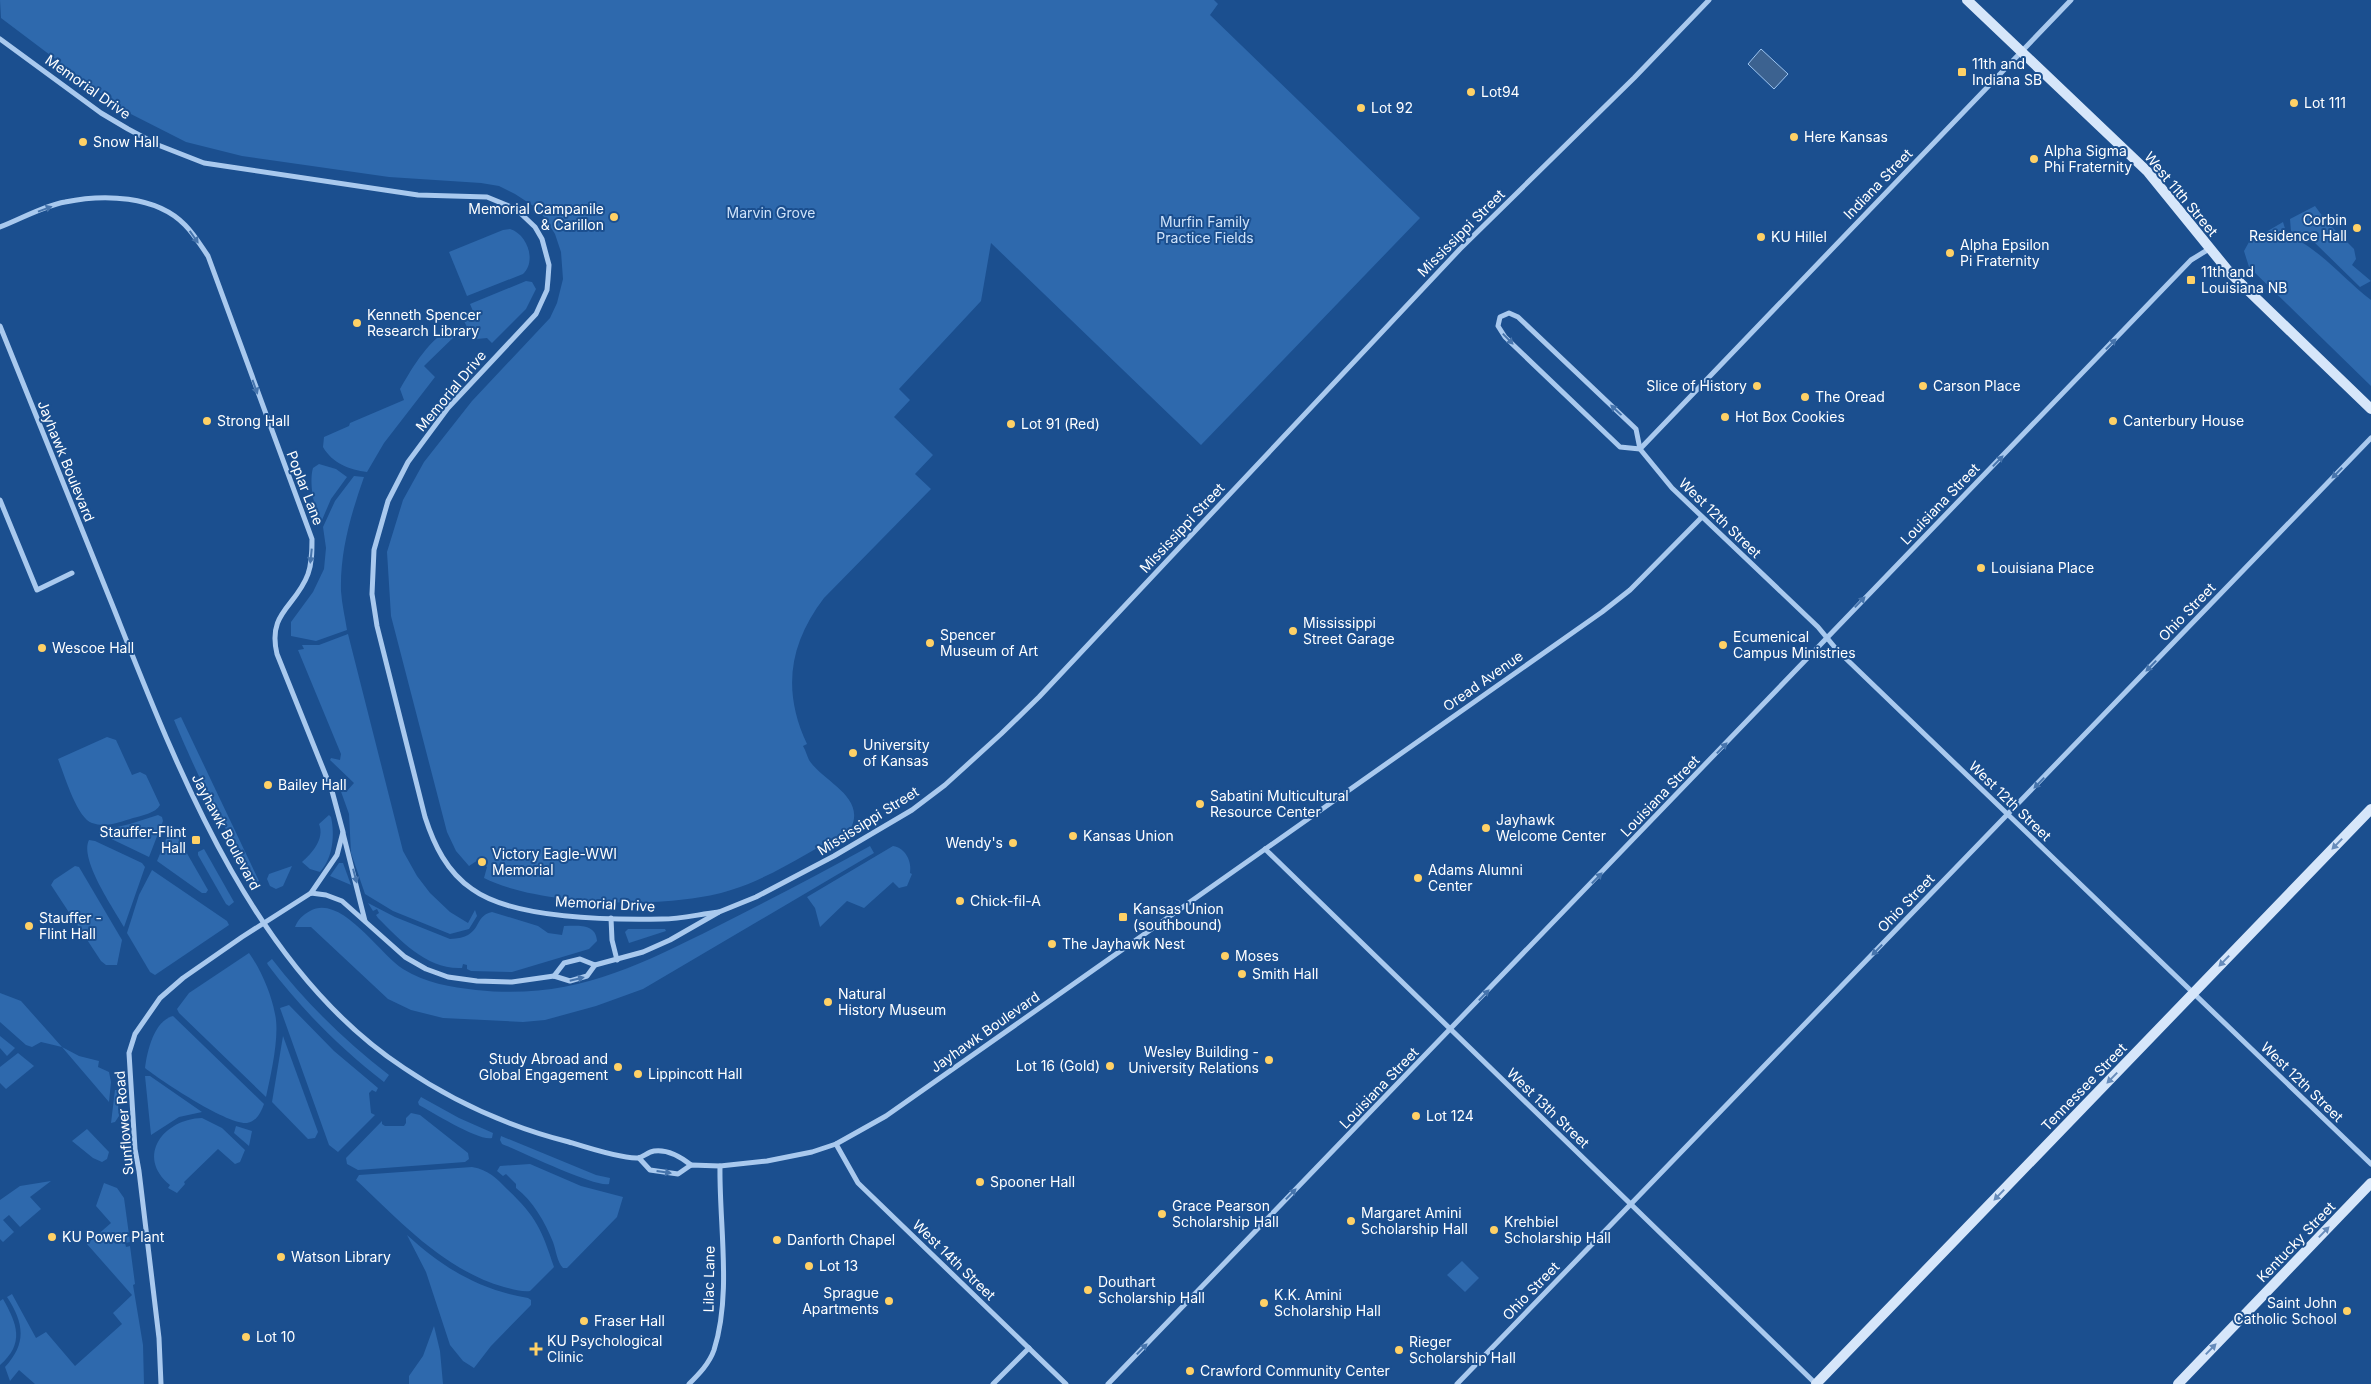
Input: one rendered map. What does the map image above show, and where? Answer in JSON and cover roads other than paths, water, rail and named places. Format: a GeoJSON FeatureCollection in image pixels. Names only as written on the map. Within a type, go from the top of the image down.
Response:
{"type":"FeatureCollection","features":[{"type":"Feature","properties":{"kind":"main road","name":"West 11th Street"},"geometry":{"type":"LineString","coordinates":[[1966,0],[2148,172],[2230,273],[2371,409]]}},
{"type":"Feature","properties":{"kind":"main road","name":"Tennessee Street"},"geometry":{"type":"LineString","coordinates":[[1816,1384],[2371,809]]}},
{"type":"Feature","properties":{"kind":"main road","name":"Kentucky Street"},"geometry":{"type":"LineString","coordinates":[[2178,1384],[2371,1183]]}},
{"type":"Feature","properties":{"kind":"street","name":"Mississippi Street"},"geometry":{"type":"LineString","coordinates":[[554,976],[564,963],[580,960],[596,965],[643,952],[670,940],[719,912],[765,893],[834,856],[912,810],[945,784],[1002,734],[1039,697],[1460,249],[1634,78],[1709,0]]}},
{"type":"Feature","properties":{"kind":"street","name":"Indiana Street"},"geometry":{"type":"LineString","coordinates":[[1640,449],[2071,0]]}},
{"type":"Feature","properties":{"kind":"street","name":"Memorial Drive"},"geometry":{"type":"LineString","coordinates":[[0,39],[121,125],[158,145],[204,163],[418,195],[487,198],[516,209],[535,227],[542,239],[549,266],[547,290],[542,303],[530,322],[492,359],[448,408],[408,462],[397,480],[380,524],[374,550],[372,594],[377,626],[425,817],[433,840],[450,868],[471,889],[487,898],[511,906],[576,916],[611,918],[664,919],[719,912]]}},
{"type":"Feature","properties":{"kind":"street","name":"Poplar Lane"},"geometry":{"type":"LineString","coordinates":[[0,227],[64,202],[112,198],[140,202],[174,216],[186,226],[208,256],[310,530],[312,557],[308,574],[279,617],[276,625],[275,645],[332,791],[366,921]]}},
{"type":"Feature","properties":{"kind":"street","name":"Louisiana Street"},"geometry":{"type":"LineString","coordinates":[[1108,1384],[2191,260],[2209,249]]}},
{"type":"Feature","properties":{"kind":"street","name":"West 12th Street"},"geometry":{"type":"LineString","coordinates":[[1640,449],[1620,447],[1505,337],[1498,326],[1500,317],[1509,313],[1518,317],[1636,429],[1640,449],[1672,488],[2371,1164]]}},
{"type":"Feature","properties":{"kind":"street","name":"Jayhawk Boulevard"},"geometry":{"type":"LineString","coordinates":[[0,326],[175,760],[229,866],[264,922],[305,977],[346,1021],[400,1066],[468,1105],[539,1134],[639,1158],[650,1170],[678,1174],[691,1165],[720,1166],[767,1161],[836,1144],[886,1116],[1265,849]]}},
{"type":"Feature","properties":{"kind":"street","name":"Ohio Street"},"geometry":{"type":"LineString","coordinates":[[1457,1384],[2371,438]]}},
{"type":"Feature","properties":{"kind":"street"},"geometry":{"type":"LineString","coordinates":[[1,504],[8,527],[37,590],[72,574]]}},
{"type":"Feature","properties":{"kind":"street","name":"Oread Avenue"},"geometry":{"type":"LineString","coordinates":[[1265,849],[1602,612],[1630,590],[1702,516]]}},
{"type":"Feature","properties":{"kind":"street"},"geometry":{"type":"LineString","coordinates":[[264,922],[311,893],[337,855],[343,832]]}},
{"type":"Feature","properties":{"kind":"street","name":"West 13th Street"},"geometry":{"type":"LineString","coordinates":[[1265,849],[1816,1384]]}},
{"type":"Feature","properties":{"kind":"street","name":"Mississippi Street"},"geometry":{"type":"LineString","coordinates":[[311,893],[326,894],[342,900],[405,957],[426,969],[448,977],[477,981],[512,982],[554,976],[570,981],[587,976],[596,965]]}},
{"type":"Feature","properties":{"kind":"street"},"geometry":{"type":"LineString","coordinates":[[611,918],[612,940],[617,960]]}},
{"type":"Feature","properties":{"kind":"street","name":"Sunflower Road"},"geometry":{"type":"LineString","coordinates":[[161,1384],[159,1338],[139,1171],[134,1149],[129,1053],[135,1034],[160,998],[183,978],[264,922]]}},
{"type":"Feature","properties":{"kind":"street","name":"West 14th Street"},"geometry":{"type":"LineString","coordinates":[[836,1144],[858,1183],[1066,1384]]}},
{"type":"Feature","properties":{"kind":"street","name":"Jayhawk Boulevard"},"geometry":{"type":"LineString","coordinates":[[639,1158],[653,1151],[678,1154],[691,1165]]}},
{"type":"Feature","properties":{"kind":"street","name":"Lilac Lane"},"geometry":{"type":"LineString","coordinates":[[689,1384],[703,1370],[713,1351],[720,1323],[723,1280],[720,1166]]}},
{"type":"Feature","properties":{"kind":"street"},"geometry":{"type":"LineString","coordinates":[[993,1384],[1029,1348]]}},
{"type":"Feature","properties":{"kind":"place","name":"11th and Indiana SB"},"geometry":{"type":"Point","coordinates":[1962,72]}},
{"type":"Feature","properties":{"kind":"place","name":"Lot94"},"geometry":{"type":"Point","coordinates":[1471,92]}},
{"type":"Feature","properties":{"kind":"place","name":"Lot 111"},"geometry":{"type":"Point","coordinates":[2294,103]}},
{"type":"Feature","properties":{"kind":"place","name":"Lot 92"},"geometry":{"type":"Point","coordinates":[1361,108]}},
{"type":"Feature","properties":{"kind":"place","name":"Here Kansas"},"geometry":{"type":"Point","coordinates":[1794,137]}},
{"type":"Feature","properties":{"kind":"place","name":"Snow Hall"},"geometry":{"type":"Point","coordinates":[83,142]}},
{"type":"Feature","properties":{"kind":"place","name":"Alpha Sigma Phi Fraternity"},"geometry":{"type":"Point","coordinates":[2034,159]}},
{"type":"Feature","properties":{"kind":"place","name":"Memorial Campanile & Carillon"},"geometry":{"type":"Point","coordinates":[614,217]}},
{"type":"Feature","properties":{"kind":"place","name":"Corbin Residence Hall"},"geometry":{"type":"Point","coordinates":[2357,228]}},
{"type":"Feature","properties":{"kind":"place","name":"KU Hillel"},"geometry":{"type":"Point","coordinates":[1761,237]}},
{"type":"Feature","properties":{"kind":"place","name":"Alpha Epsilon Pi Fraternity"},"geometry":{"type":"Point","coordinates":[1950,253]}},
{"type":"Feature","properties":{"kind":"place","name":"11th and Louisiana NB"},"geometry":{"type":"Point","coordinates":[2191,280]}},
{"type":"Feature","properties":{"kind":"place","name":"Kenneth Spencer Research Library"},"geometry":{"type":"Point","coordinates":[357,323]}},
{"type":"Feature","properties":{"kind":"place","name":"Slice of History"},"geometry":{"type":"Point","coordinates":[1757,386]}},
{"type":"Feature","properties":{"kind":"place","name":"Carson Place"},"geometry":{"type":"Point","coordinates":[1923,386]}},
{"type":"Feature","properties":{"kind":"place","name":"The Oread"},"geometry":{"type":"Point","coordinates":[1805,397]}},
{"type":"Feature","properties":{"kind":"place","name":"Hot Box Cookies"},"geometry":{"type":"Point","coordinates":[1725,417]}},
{"type":"Feature","properties":{"kind":"place","name":"Strong Hall"},"geometry":{"type":"Point","coordinates":[207,421]}},
{"type":"Feature","properties":{"kind":"place","name":"Canterbury House"},"geometry":{"type":"Point","coordinates":[2113,421]}},
{"type":"Feature","properties":{"kind":"place","name":"Lot 91 (Red)"},"geometry":{"type":"Point","coordinates":[1011,424]}},
{"type":"Feature","properties":{"kind":"place","name":"Louisiana Place"},"geometry":{"type":"Point","coordinates":[1981,568]}},
{"type":"Feature","properties":{"kind":"place","name":"Mississippi Street Garage"},"geometry":{"type":"Point","coordinates":[1293,631]}},
{"type":"Feature","properties":{"kind":"place","name":"Spencer Museum of Art"},"geometry":{"type":"Point","coordinates":[930,643]}},
{"type":"Feature","properties":{"kind":"place","name":"Ecumenical Campus Ministries"},"geometry":{"type":"Point","coordinates":[1723,645]}},
{"type":"Feature","properties":{"kind":"place","name":"Wescoe Hall"},"geometry":{"type":"Point","coordinates":[42,648]}},
{"type":"Feature","properties":{"kind":"place","name":"University of Kansas"},"geometry":{"type":"Point","coordinates":[853,753]}},
{"type":"Feature","properties":{"kind":"place","name":"Bailey Hall"},"geometry":{"type":"Point","coordinates":[268,785]}},
{"type":"Feature","properties":{"kind":"place","name":"Sabatini Multicultural Resource Center"},"geometry":{"type":"Point","coordinates":[1200,804]}},
{"type":"Feature","properties":{"kind":"place","name":"Jayhawk Welcome Center"},"geometry":{"type":"Point","coordinates":[1486,828]}},
{"type":"Feature","properties":{"kind":"place","name":"Kansas Union"},"geometry":{"type":"Point","coordinates":[1073,836]}},
{"type":"Feature","properties":{"kind":"place","name":"Stauffer-Flint Hall"},"geometry":{"type":"Point","coordinates":[196,840]}},
{"type":"Feature","properties":{"kind":"place","name":"Wendy's"},"geometry":{"type":"Point","coordinates":[1013,843]}},
{"type":"Feature","properties":{"kind":"place","name":"Victory Eagle-WWI Memorial"},"geometry":{"type":"Point","coordinates":[482,862]}},
{"type":"Feature","properties":{"kind":"place","name":"Adams Alumni Center"},"geometry":{"type":"Point","coordinates":[1418,878]}},
{"type":"Feature","properties":{"kind":"place","name":"Chick-fil-A"},"geometry":{"type":"Point","coordinates":[960,901]}},
{"type":"Feature","properties":{"kind":"place","name":"Kansas Union (southbound)"},"geometry":{"type":"Point","coordinates":[1123,917]}},
{"type":"Feature","properties":{"kind":"place","name":"Stauffer - Flint Hall"},"geometry":{"type":"Point","coordinates":[29,926]}},
{"type":"Feature","properties":{"kind":"place","name":"The Jayhawk Nest"},"geometry":{"type":"Point","coordinates":[1052,944]}},
{"type":"Feature","properties":{"kind":"place","name":"Moses"},"geometry":{"type":"Point","coordinates":[1225,956]}},
{"type":"Feature","properties":{"kind":"place","name":"Smith Hall"},"geometry":{"type":"Point","coordinates":[1242,974]}},
{"type":"Feature","properties":{"kind":"place","name":"Natural History Museum"},"geometry":{"type":"Point","coordinates":[828,1002]}},
{"type":"Feature","properties":{"kind":"place","name":"Wesley Building - University Relations"},"geometry":{"type":"Point","coordinates":[1269,1060]}},
{"type":"Feature","properties":{"kind":"place","name":"Lot 16 (Gold)"},"geometry":{"type":"Point","coordinates":[1110,1066]}},
{"type":"Feature","properties":{"kind":"place","name":"Study Abroad and Global Engagement"},"geometry":{"type":"Point","coordinates":[618,1067]}},
{"type":"Feature","properties":{"kind":"place","name":"Lippincott Hall"},"geometry":{"type":"Point","coordinates":[638,1074]}},
{"type":"Feature","properties":{"kind":"place","name":"Lot 124"},"geometry":{"type":"Point","coordinates":[1416,1116]}},
{"type":"Feature","properties":{"kind":"place","name":"Spooner Hall"},"geometry":{"type":"Point","coordinates":[980,1182]}},
{"type":"Feature","properties":{"kind":"place","name":"Grace Pearson Scholarship Hall"},"geometry":{"type":"Point","coordinates":[1162,1214]}},
{"type":"Feature","properties":{"kind":"place","name":"Margaret Amini Scholarship Hall"},"geometry":{"type":"Point","coordinates":[1351,1221]}},
{"type":"Feature","properties":{"kind":"place","name":"Krehbiel Scholarship Hall"},"geometry":{"type":"Point","coordinates":[1494,1230]}},
{"type":"Feature","properties":{"kind":"place","name":"KU Power Plant"},"geometry":{"type":"Point","coordinates":[52,1237]}},
{"type":"Feature","properties":{"kind":"place","name":"Danforth Chapel"},"geometry":{"type":"Point","coordinates":[777,1240]}},
{"type":"Feature","properties":{"kind":"place","name":"Watson Library"},"geometry":{"type":"Point","coordinates":[281,1257]}},
{"type":"Feature","properties":{"kind":"place","name":"Lot 13"},"geometry":{"type":"Point","coordinates":[809,1266]}},
{"type":"Feature","properties":{"kind":"place","name":"Douthart Scholarship Hall"},"geometry":{"type":"Point","coordinates":[1088,1290]}},
{"type":"Feature","properties":{"kind":"place","name":"Sprague Apartments"},"geometry":{"type":"Point","coordinates":[889,1301]}},
{"type":"Feature","properties":{"kind":"place","name":"K.K. Amini Scholarship Hall"},"geometry":{"type":"Point","coordinates":[1264,1303]}},
{"type":"Feature","properties":{"kind":"place","name":"Saint John Catholic School"},"geometry":{"type":"Point","coordinates":[2347,1311]}},
{"type":"Feature","properties":{"kind":"place","name":"Fraser Hall"},"geometry":{"type":"Point","coordinates":[584,1321]}},
{"type":"Feature","properties":{"kind":"place","name":"Lot 10"},"geometry":{"type":"Point","coordinates":[246,1337]}},
{"type":"Feature","properties":{"kind":"place","name":"KU Psychological Clinic"},"geometry":{"type":"Point","coordinates":[536,1349]}},
{"type":"Feature","properties":{"kind":"place","name":"Rieger Scholarship Hall"},"geometry":{"type":"Point","coordinates":[1399,1350]}},
{"type":"Feature","properties":{"kind":"place","name":"Crawford Community Center"},"geometry":{"type":"Point","coordinates":[1190,1371]}},
{"type":"Feature","properties":{"kind":"park label","name":"Marvin Grove"},"geometry":{"type":"Point","coordinates":[771,213]}},
{"type":"Feature","properties":{"kind":"park label","name":"Murfin Family Practice Fields"},"geometry":{"type":"Point","coordinates":[1205,230]}}]}
